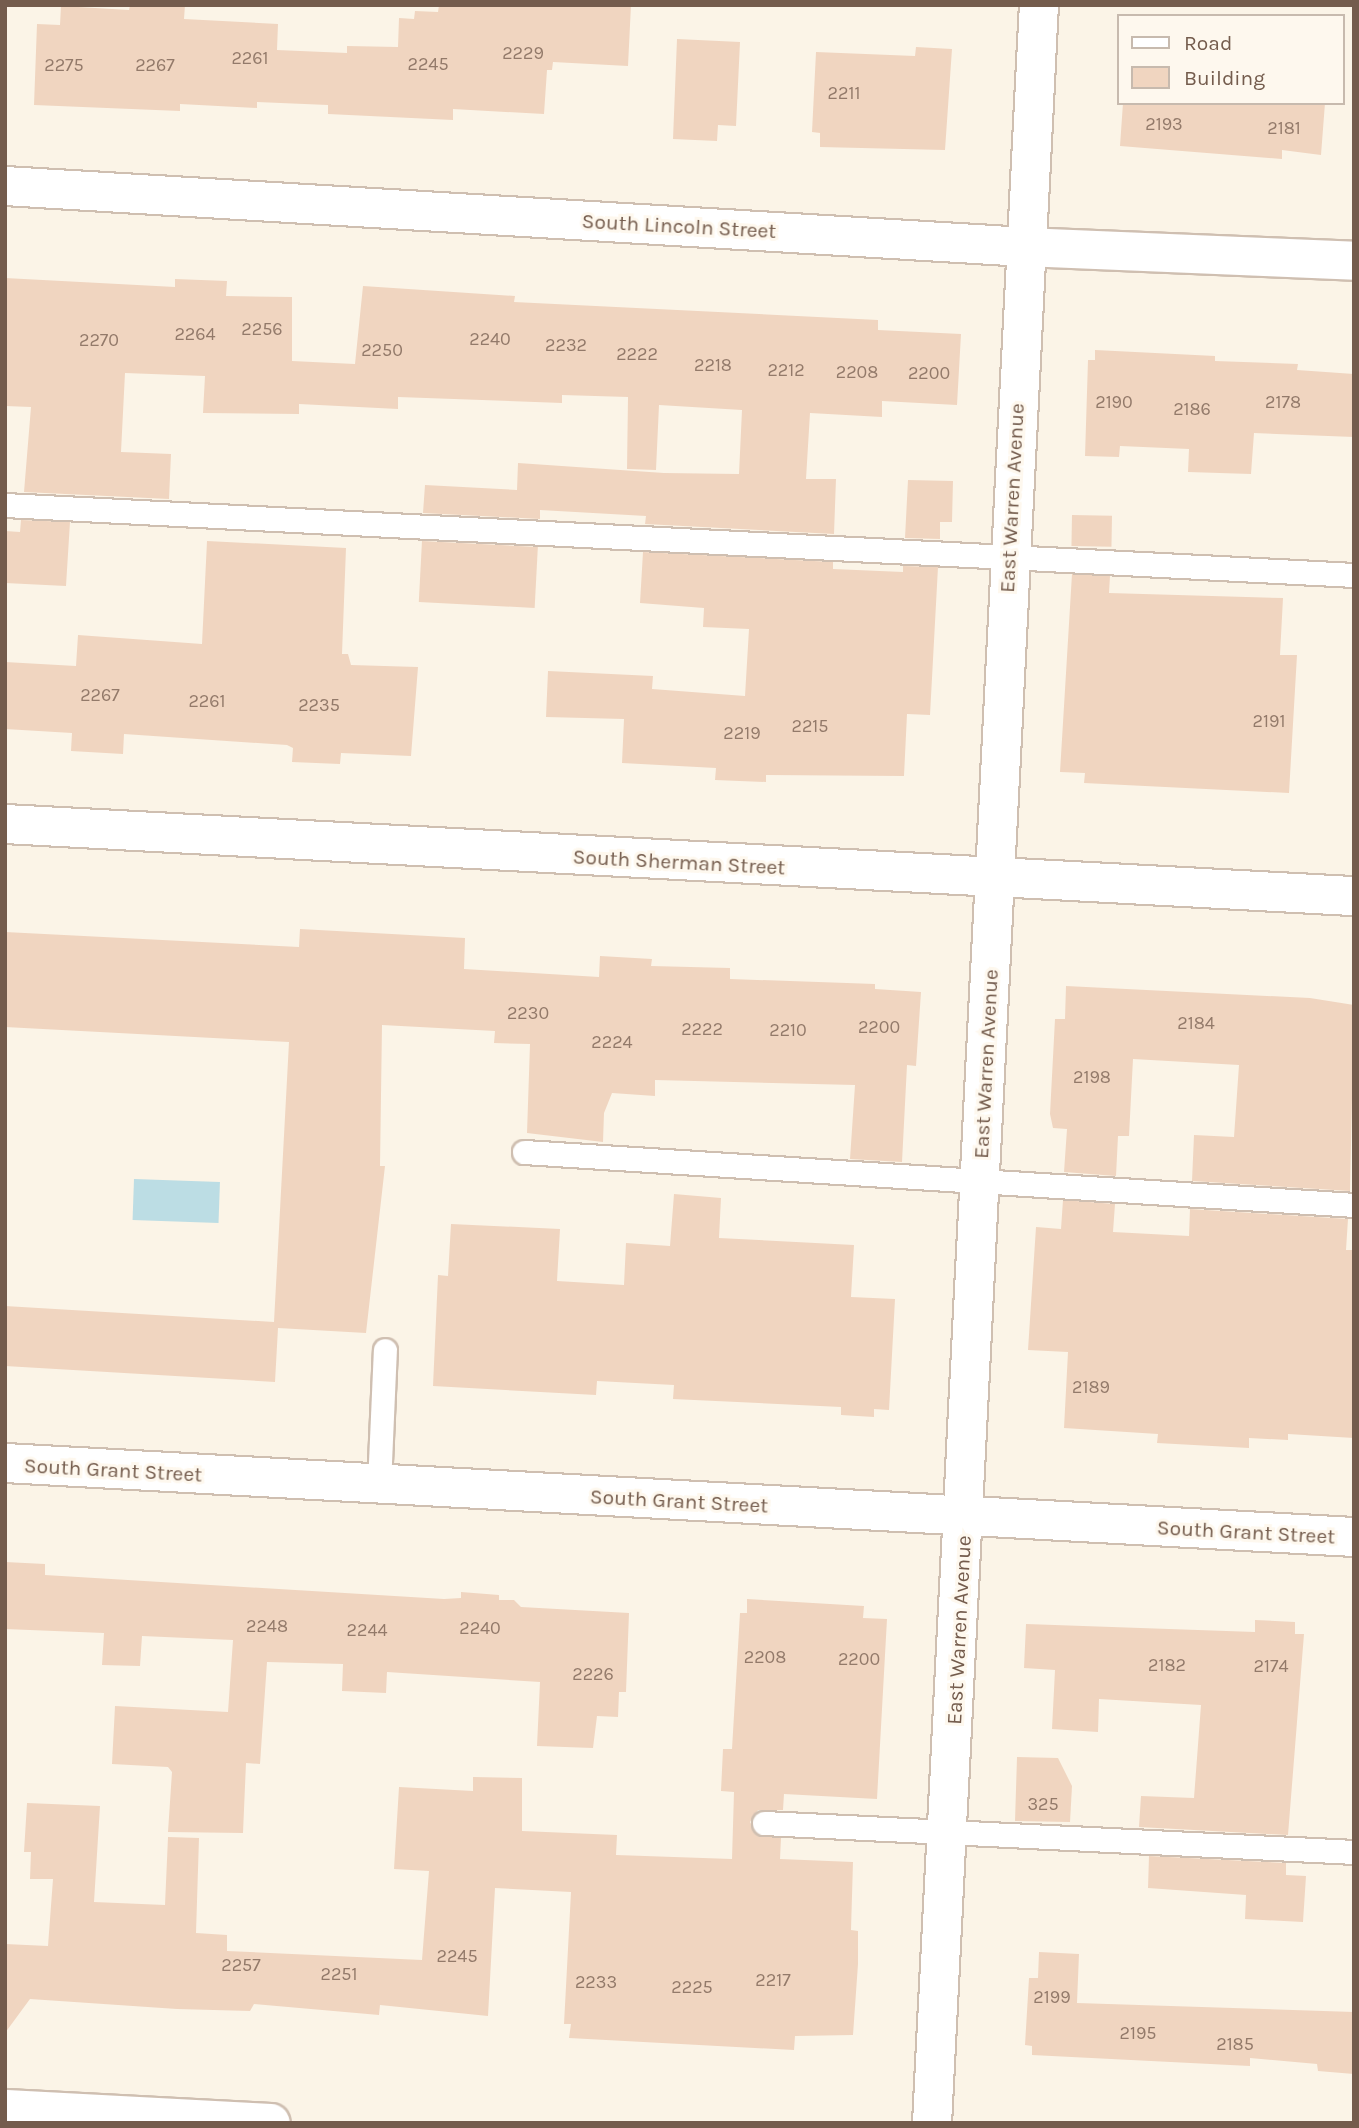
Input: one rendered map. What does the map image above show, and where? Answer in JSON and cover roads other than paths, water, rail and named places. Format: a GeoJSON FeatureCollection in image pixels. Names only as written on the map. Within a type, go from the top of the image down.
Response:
{"type":"FeatureCollection","features":[{"type":"Feature","properties":{"kind":"street","name":"East Warren Avenue"},"geometry":{"type":"LineString","coordinates":[[932,2123],[965,1517],[1009,558],[1039,5]]}},
{"type":"Feature","properties":{"kind":"street","name":"South Lincoln Street"},"geometry":{"type":"LineString","coordinates":[[5,186],[1025,247],[1354,261]]}},
{"type":"Feature","properties":{"kind":"street","name":"South Sherman Street"},"geometry":{"type":"LineString","coordinates":[[5,824],[995,879],[1354,896]]}},
{"type":"Feature","properties":{"kind":"street","name":"South Grant Street"},"geometry":{"type":"LineString","coordinates":[[5,1463],[1354,1537]]}},
{"type":"Feature","properties":{"kind":"street"},"geometry":{"type":"LineString","coordinates":[[5,2109],[271,2123]]}},
{"type":"Feature","properties":{"kind":"lane"},"geometry":{"type":"LineString","coordinates":[[5,505],[1354,575]]}},
{"type":"Feature","properties":{"kind":"lane"},"geometry":{"type":"LineString","coordinates":[[524,1152],[1354,1205]]}},
{"type":"Feature","properties":{"kind":"lane"},"geometry":{"type":"LineString","coordinates":[[379,1485],[384,1349]]}},
{"type":"Feature","properties":{"kind":"lane"},"geometry":{"type":"LineString","coordinates":[[764,1824],[1354,1852]]}},
{"type":"Feature","properties":{"kind":"water"},"geometry":{"type":"Polygon","coordinates":[[[134,1179],[220,1182],[219,1223],[133,1220],[134,1179]]]}}]}
